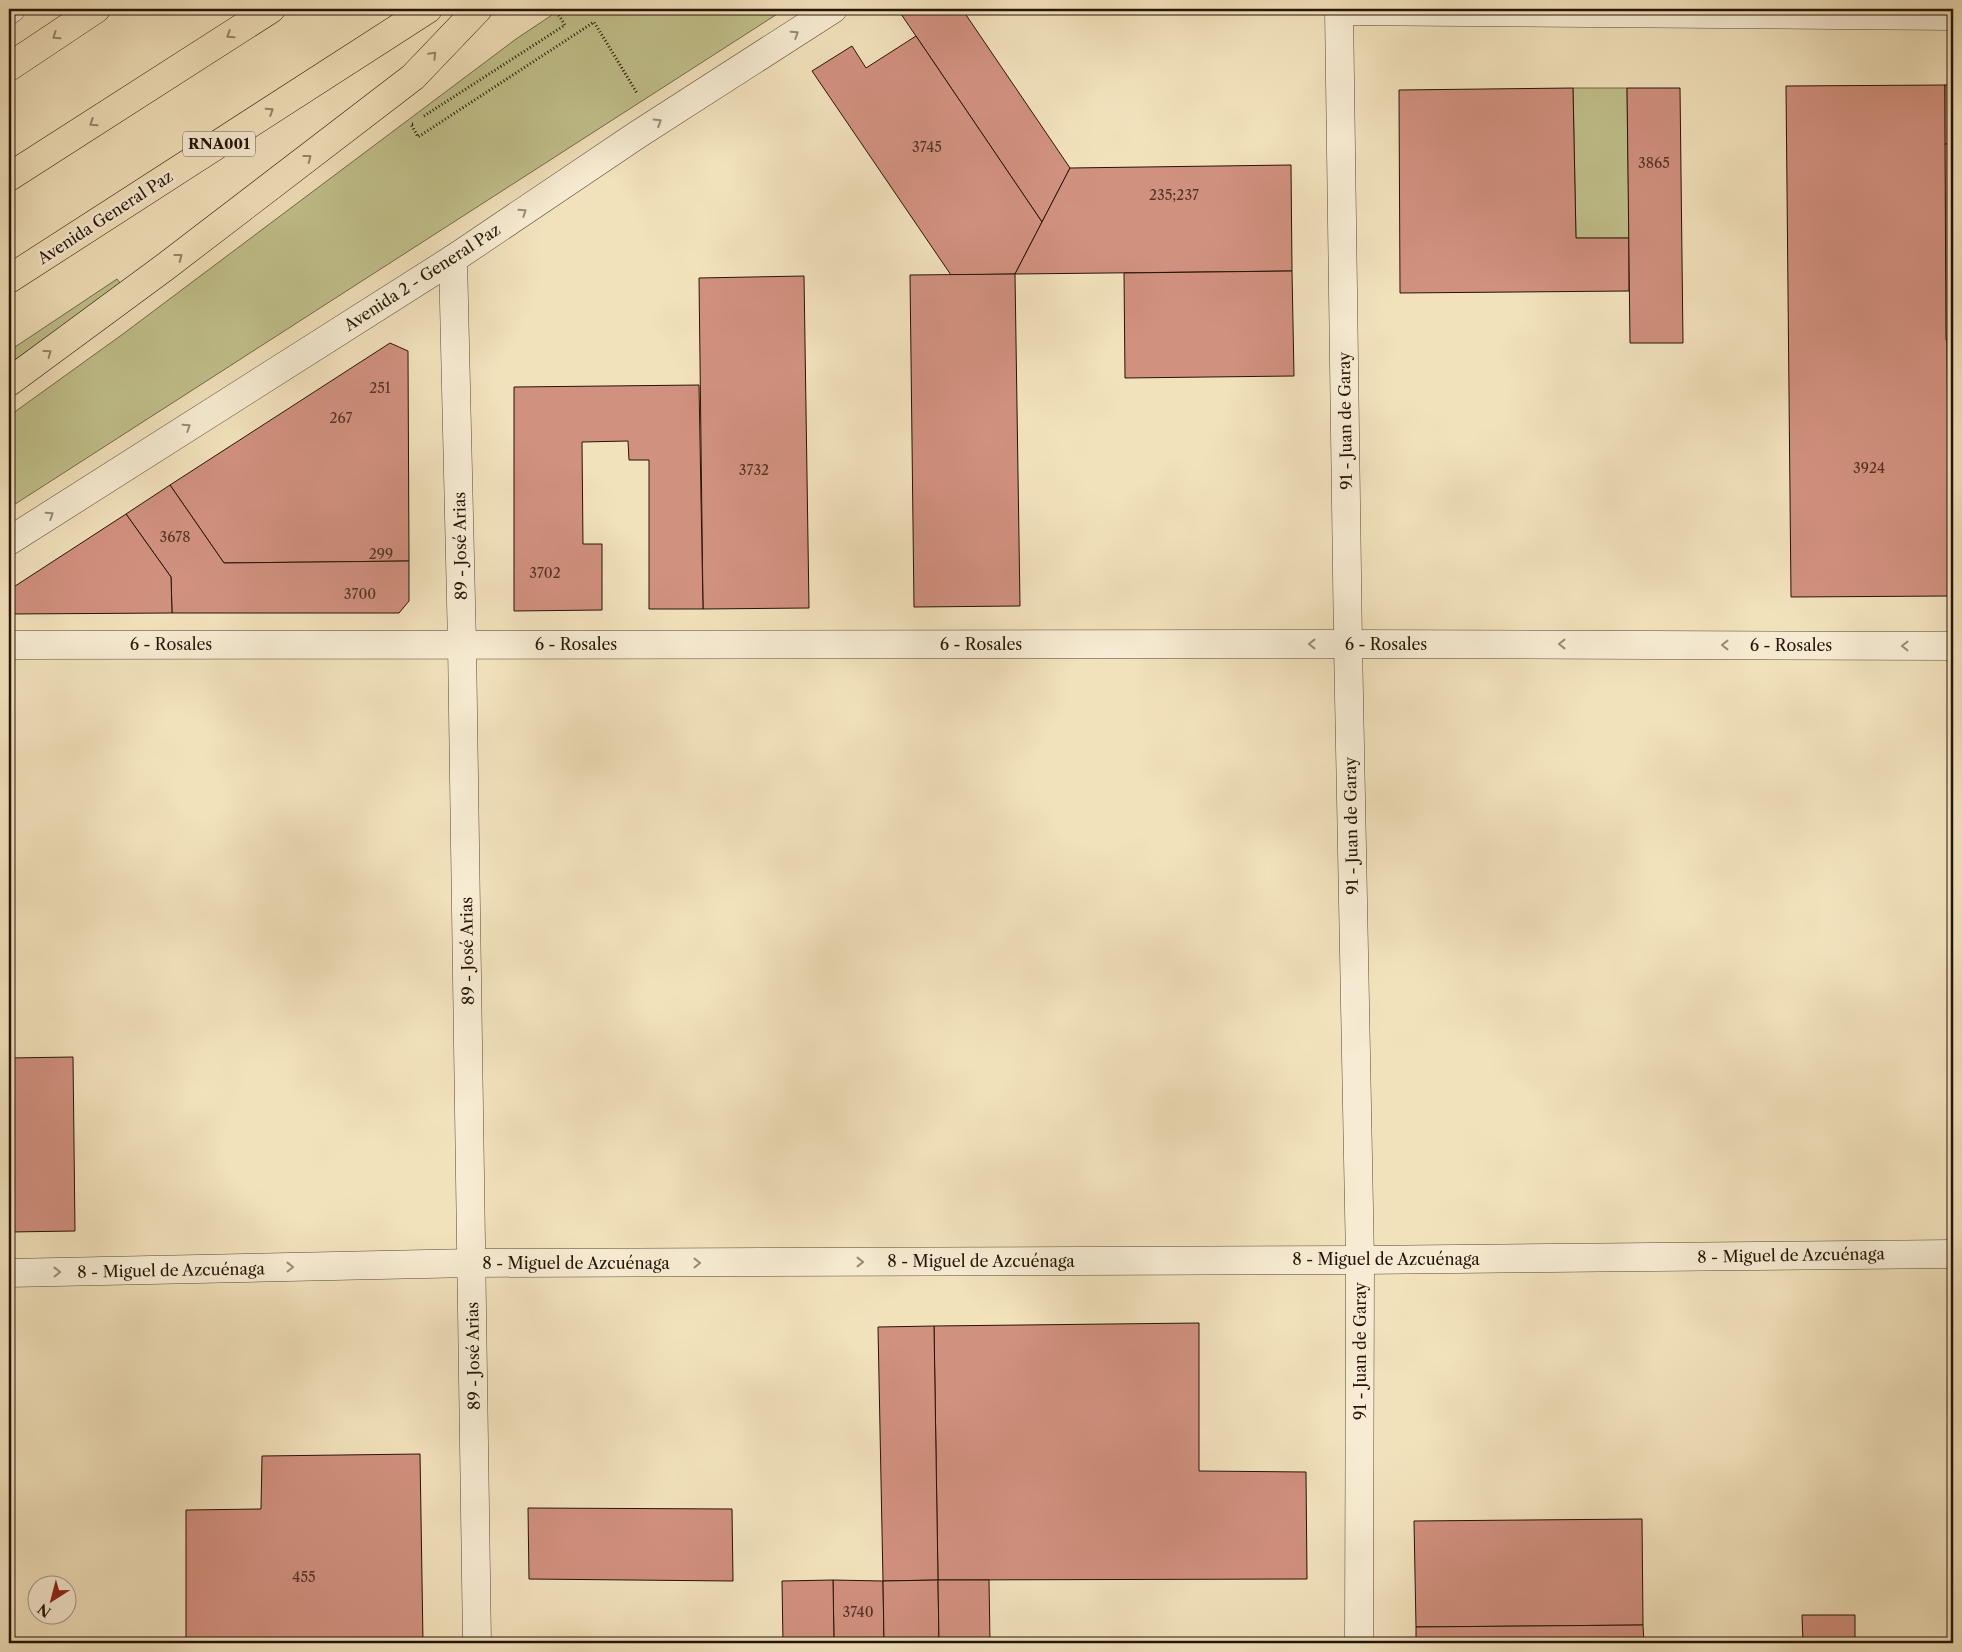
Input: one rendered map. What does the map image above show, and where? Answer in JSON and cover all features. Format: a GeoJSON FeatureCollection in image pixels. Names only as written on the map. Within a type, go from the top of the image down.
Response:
{"type":"FeatureCollection","features":[{"type":"Feature","properties":{"kind":"highway"},"geometry":{"type":"LineString","coordinates":[[9,67],[96,9]]}},
{"type":"Feature","properties":{"kind":"highway"},"geometry":{"type":"LineString","coordinates":[[9,177],[271,9]]}},
{"type":"Feature","properties":{"kind":"highway","name":"Avenida General Paz"},"geometry":{"type":"LineString","coordinates":[[9,279],[428,9]]}},
{"type":"Feature","properties":{"kind":"highway"},"geometry":{"type":"LineString","coordinates":[[9,382],[165,267],[413,77],[478,9]]}},
{"type":"Feature","properties":{"kind":"street","name":"Avenida 2 - General Paz"},"geometry":{"type":"LineString","coordinates":[[9,541],[453,259],[655,124],[834,9]]}},
{"type":"Feature","properties":{"kind":"street"},"geometry":{"type":"LineString","coordinates":[[1339,10],[1953,16]]}},
{"type":"Feature","properties":{"kind":"street","name":"91 - Juan de Garay"},"geometry":{"type":"LineString","coordinates":[[1339,10],[1348,644],[1360,1260],[1360,1643]]}},
{"type":"Feature","properties":{"kind":"street","name":"89 - José Arias"},"geometry":{"type":"LineString","coordinates":[[453,259],[462,644],[477,1643]]}},
{"type":"Feature","properties":{"kind":"street","name":"6 - Rosales"},"geometry":{"type":"LineString","coordinates":[[9,644],[1953,646]]}},
{"type":"Feature","properties":{"kind":"street","name":"8 - Miguel de Azcuénaga"},"geometry":{"type":"LineString","coordinates":[[9,1273],[472,1264],[1360,1260],[1953,1254]]}},
{"type":"Feature","properties":{"kind":"path"},"geometry":{"type":"LineString","coordinates":[[555,9],[565,25],[411,124],[418,137],[594,22],[655,124]]}},
{"type":"Feature","properties":{"kind":"green space"},"geometry":{"type":"Polygon","coordinates":[[[561,9],[785,9],[9,508],[9,416],[123,334],[516,39],[561,9]]]}},
{"type":"Feature","properties":{"kind":"green space"},"geometry":{"type":"Polygon","coordinates":[[[1573,88],[1627,88],[1629,238],[1576,238],[1573,88]]]}},
{"type":"Feature","properties":{"kind":"green space"},"geometry":{"type":"Polygon","coordinates":[[[117,279],[121,284],[9,364],[9,351],[117,279]]]}},
{"type":"Feature","properties":{"kind":"building"},"geometry":{"type":"Polygon","coordinates":[[[910,9],[962,9],[1070,168],[1042,222],[901,14],[910,9]]]}},
{"type":"Feature","properties":{"kind":"building"},"geometry":{"type":"Polygon","coordinates":[[[916,36],[1042,222],[1015,274],[951,275],[812,71],[852,46],[866,68],[916,36]]]}},
{"type":"Feature","properties":{"kind":"building"},"geometry":{"type":"Polygon","coordinates":[[[1945,85],[1949,596],[1791,597],[1786,86],[1945,85]]]}},
{"type":"Feature","properties":{"kind":"building"},"geometry":{"type":"Polygon","coordinates":[[[1945,85],[1953,85],[1953,144],[1945,144],[1945,85]]]}},
{"type":"Feature","properties":{"kind":"building"},"geometry":{"type":"Polygon","coordinates":[[[1573,88],[1576,238],[1629,238],[1629,291],[1400,293],[1399,90],[1573,88]]]}},
{"type":"Feature","properties":{"kind":"building"},"geometry":{"type":"Polygon","coordinates":[[[1627,88],[1680,88],[1683,343],[1630,343],[1627,88]]]}},
{"type":"Feature","properties":{"kind":"building"},"geometry":{"type":"Polygon","coordinates":[[[1945,144],[1953,144],[1953,340],[1946,340],[1945,144]]]}},
{"type":"Feature","properties":{"kind":"building"},"geometry":{"type":"Polygon","coordinates":[[[1291,165],[1292,271],[1015,274],[1070,168],[1291,165]]]}},
{"type":"Feature","properties":{"kind":"building"},"geometry":{"type":"Polygon","coordinates":[[[1292,271],[1294,376],[1125,378],[1124,273],[1292,271]]]}},
{"type":"Feature","properties":{"kind":"building"},"geometry":{"type":"Polygon","coordinates":[[[1015,274],[1020,606],[914,607],[910,275],[1015,274]]]}},
{"type":"Feature","properties":{"kind":"building"},"geometry":{"type":"Polygon","coordinates":[[[804,276],[809,608],[703,609],[699,278],[804,276]]]}},
{"type":"Feature","properties":{"kind":"building"},"geometry":{"type":"Polygon","coordinates":[[[390,343],[408,351],[409,561],[224,563],[170,485],[390,343]]]}},
{"type":"Feature","properties":{"kind":"building"},"geometry":{"type":"Polygon","coordinates":[[[699,385],[703,609],[649,609],[649,460],[629,460],[628,441],[582,442],[583,544],[602,544],[602,610],[514,611],[514,387],[699,385]]]}},
{"type":"Feature","properties":{"kind":"building"},"geometry":{"type":"Polygon","coordinates":[[[170,485],[224,563],[409,561],[409,601],[399,613],[172,613],[171,577],[126,514],[170,485]]]}},
{"type":"Feature","properties":{"kind":"building"},"geometry":{"type":"Polygon","coordinates":[[[126,514],[171,577],[172,613],[9,614],[9,590],[126,514]]]}},
{"type":"Feature","properties":{"kind":"building"},"geometry":{"type":"Polygon","coordinates":[[[73,1057],[75,1231],[9,1232],[9,1058],[73,1057]]]}},
{"type":"Feature","properties":{"kind":"building"},"geometry":{"type":"Polygon","coordinates":[[[1199,1323],[1199,1471],[1306,1472],[1307,1579],[938,1580],[934,1326],[1199,1323]]]}},
{"type":"Feature","properties":{"kind":"building"},"geometry":{"type":"Polygon","coordinates":[[[934,1326],[938,1580],[883,1581],[878,1327],[934,1326]]]}},
{"type":"Feature","properties":{"kind":"building"},"geometry":{"type":"Polygon","coordinates":[[[420,1454],[423,1643],[186,1643],[186,1510],[261,1509],[262,1456],[420,1454]]]}},
{"type":"Feature","properties":{"kind":"building"},"geometry":{"type":"Polygon","coordinates":[[[528,1508],[732,1509],[733,1581],[529,1579],[528,1508]]]}},
{"type":"Feature","properties":{"kind":"building"},"geometry":{"type":"Polygon","coordinates":[[[1642,1519],[1643,1625],[1416,1627],[1414,1521],[1642,1519]]]}},
{"type":"Feature","properties":{"kind":"building"},"geometry":{"type":"Polygon","coordinates":[[[833,1580],[883,1581],[884,1643],[834,1643],[833,1580]]]}},
{"type":"Feature","properties":{"kind":"building"},"geometry":{"type":"Polygon","coordinates":[[[833,1580],[834,1643],[783,1643],[782,1581],[833,1580]]]}},
{"type":"Feature","properties":{"kind":"building"},"geometry":{"type":"Polygon","coordinates":[[[938,1580],[939,1643],[884,1643],[883,1581],[938,1580]]]}},
{"type":"Feature","properties":{"kind":"building"},"geometry":{"type":"Polygon","coordinates":[[[938,1580],[989,1580],[990,1643],[939,1643],[938,1580]]]}},
{"type":"Feature","properties":{"kind":"building"},"geometry":{"type":"Polygon","coordinates":[[[1802,1615],[1855,1615],[1855,1643],[1803,1643],[1802,1615]]]}},
{"type":"Feature","properties":{"kind":"building"},"geometry":{"type":"Polygon","coordinates":[[[1643,1625],[1644,1643],[1416,1643],[1416,1627],[1643,1625]]]}}]}
